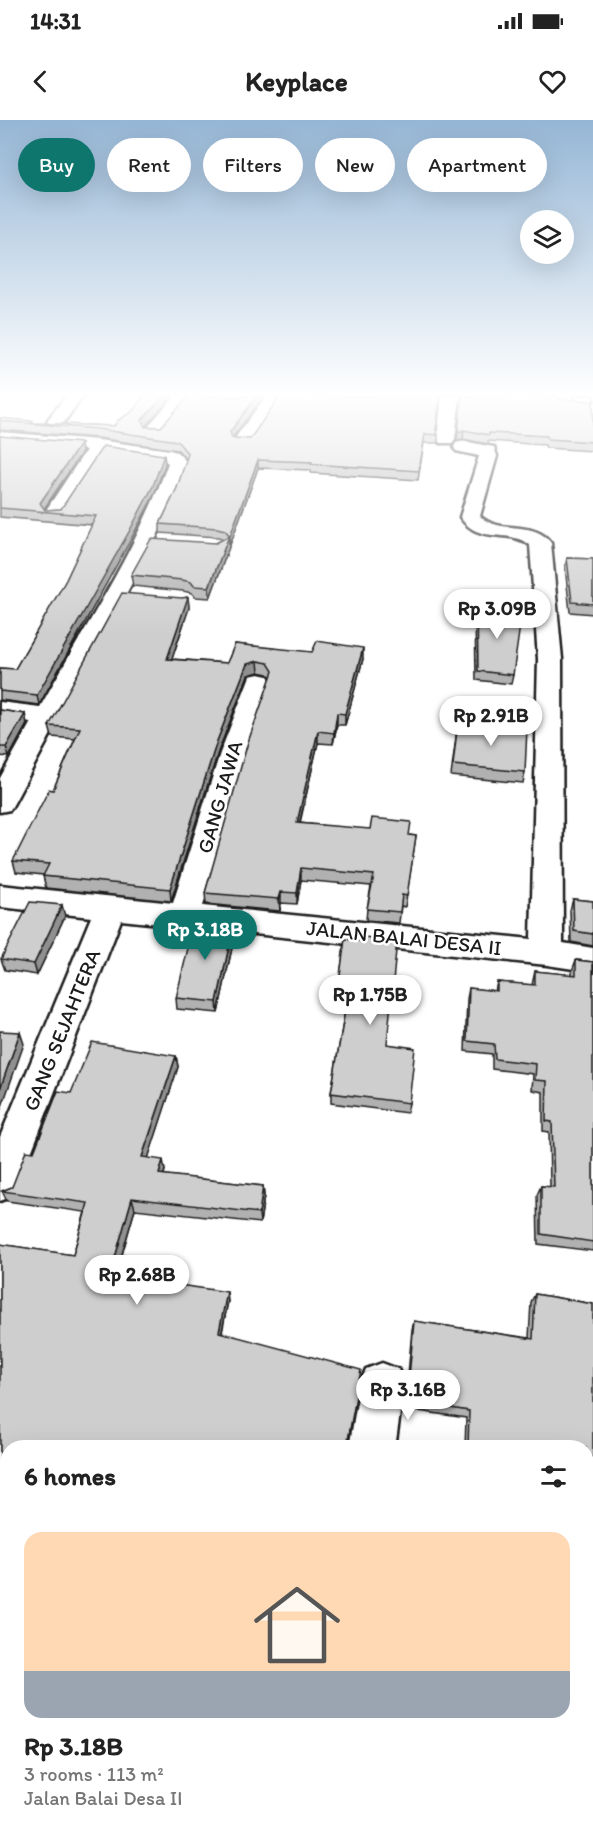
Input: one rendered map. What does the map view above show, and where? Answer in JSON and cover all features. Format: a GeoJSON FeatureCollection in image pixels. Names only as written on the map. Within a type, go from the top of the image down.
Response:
{"type":"FeatureCollection","features":[{"type":"Feature","properties":{"kind":"street"},"geometry":{"type":"LineString","coordinates":[[54,513],[78,476]]}},
{"type":"Feature","properties":{"kind":"street"},"geometry":{"type":"LineString","coordinates":[[0,803],[114,593],[155,541],[175,496],[177,476]]}},
{"type":"Feature","properties":{"kind":"street"},"geometry":{"type":"LineString","coordinates":[[482,476],[470,517],[474,523],[482,527],[528,536],[537,539],[540,543],[550,659],[547,953]]}},
{"type":"Feature","properties":{"kind":"street"},"geometry":{"type":"LineString","coordinates":[[114,593],[137,596]]}},
{"type":"Feature","properties":{"kind":"street","name":"GANG JAWA"},"geometry":{"type":"LineString","coordinates":[[185,915],[232,753],[259,681]]}},
{"type":"Feature","properties":{"kind":"street"},"geometry":{"type":"LineString","coordinates":[[0,710],[47,716]]}},
{"type":"Feature","properties":{"kind":"street","name":"JALAN BALAI DESA II"},"geometry":{"type":"LineString","coordinates":[[0,896],[547,953],[593,960]]}},
{"type":"Feature","properties":{"kind":"street","name":"GANG SEJAHTERA"},"geometry":{"type":"LineString","coordinates":[[0,1184],[110,909]]}},
{"type":"Feature","properties":{"kind":"street"},"geometry":{"type":"LineString","coordinates":[[373,1440],[382,1385]]}},
{"type":"Feature","properties":{"kind":"building"},"geometry":{"type":"Polygon","coordinates":[[[0,476],[58,476],[40,503],[45,510],[61,509],[83,476],[156,476],[130,530],[37,695],[0,691],[0,668],[15,669],[66,580],[96,516],[0,508],[0,476]]]}},
{"type":"Feature","properties":{"kind":"building"},"geometry":{"type":"Polygon","coordinates":[[[181,476],[252,476],[230,536],[225,530],[217,528],[160,524],[181,476]]]}},
{"type":"Feature","properties":{"kind":"building"},"geometry":{"type":"Polygon","coordinates":[[[229,536],[209,587],[194,586],[191,582],[182,580],[131,575],[151,539],[216,543],[229,536]]]}},
{"type":"Feature","properties":{"kind":"building"},"geometry":{"type":"Polygon","coordinates":[[[567,558],[593,559],[593,604],[572,602],[567,558]]]}},
{"type":"Feature","properties":{"kind":"building"},"geometry":{"type":"Polygon","coordinates":[[[122,593],[188,597],[167,659],[227,663],[235,644],[312,652],[317,641],[363,648],[345,714],[337,713],[334,733],[318,731],[297,823],[370,829],[372,818],[411,822],[409,835],[416,836],[407,896],[402,895],[400,912],[367,909],[374,875],[301,868],[297,893],[281,892],[279,899],[205,893],[248,742],[273,671],[268,663],[258,661],[247,664],[217,741],[170,889],[43,876],[49,864],[13,861],[49,789],[53,790],[80,728],[49,726],[122,593]]]}},
{"type":"Feature","properties":{"kind":"building"},"geometry":{"type":"Polygon","coordinates":[[[477,604],[506,606],[507,617],[521,618],[513,675],[478,671],[477,604]]]}},
{"type":"Feature","properties":{"kind":"building"},"geometry":{"type":"Polygon","coordinates":[[[0,710],[25,714],[6,747],[0,747],[0,710]]]}},
{"type":"Feature","properties":{"kind":"building"},"geometry":{"type":"Polygon","coordinates":[[[458,721],[527,728],[525,772],[453,765],[458,721]]]}},
{"type":"Feature","properties":{"kind":"building"},"geometry":{"type":"Polygon","coordinates":[[[573,899],[593,901],[593,934],[574,931],[573,899]]]}},
{"type":"Feature","properties":{"kind":"building"},"geometry":{"type":"Polygon","coordinates":[[[30,902],[62,905],[34,964],[1,959],[30,902]]]}},
{"type":"Feature","properties":{"kind":"building"},"geometry":{"type":"Polygon","coordinates":[[[195,919],[234,923],[217,1002],[176,998],[195,919]]]}},
{"type":"Feature","properties":{"kind":"building"},"geometry":{"type":"Polygon","coordinates":[[[362,937],[397,940],[387,1044],[415,1048],[409,1103],[331,1093],[347,999],[337,998],[345,939],[361,941],[362,937]]]}},
{"type":"Feature","properties":{"kind":"building"},"geometry":{"type":"Polygon","coordinates":[[[576,960],[593,962],[593,1242],[541,1234],[541,1186],[554,1187],[552,1122],[546,1121],[547,1081],[535,1080],[536,1064],[495,1059],[494,1044],[467,1041],[469,988],[497,991],[497,982],[535,985],[535,971],[576,975],[576,960]]]}},
{"type":"Feature","properties":{"kind":"building"},"geometry":{"type":"Polygon","coordinates":[[[0,1031],[20,1032],[0,1089],[0,1031]]]}},
{"type":"Feature","properties":{"kind":"building"},"geometry":{"type":"Polygon","coordinates":[[[92,1042],[176,1056],[142,1157],[163,1160],[159,1174],[263,1186],[259,1213],[132,1198],[110,1275],[227,1292],[219,1332],[361,1370],[348,1440],[0,1440],[0,1244],[73,1255],[88,1203],[2,1191],[12,1187],[26,1151],[34,1152],[58,1091],[71,1093],[92,1042]]]}},
{"type":"Feature","properties":{"kind":"building"},"geometry":{"type":"Polygon","coordinates":[[[535,1294],[593,1304],[593,1440],[468,1440],[469,1411],[407,1401],[414,1321],[533,1339],[535,1294]]]}}]}
